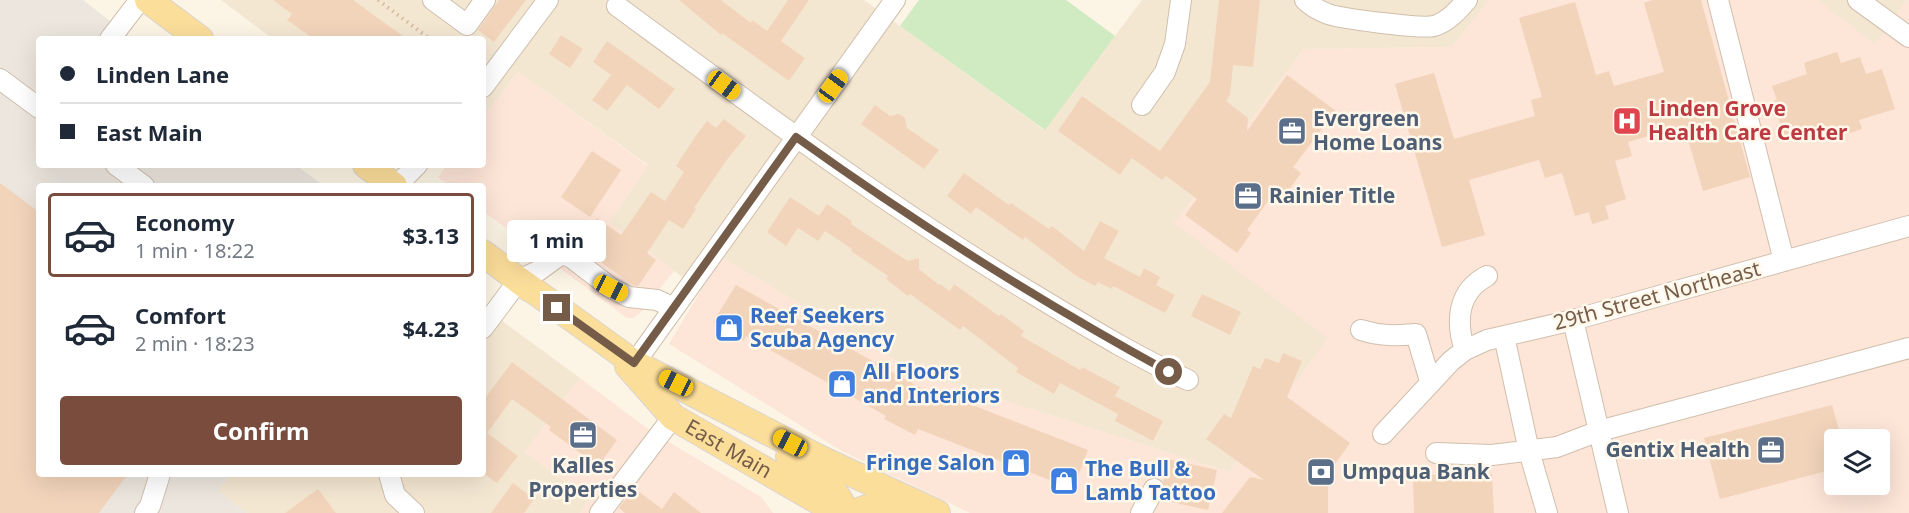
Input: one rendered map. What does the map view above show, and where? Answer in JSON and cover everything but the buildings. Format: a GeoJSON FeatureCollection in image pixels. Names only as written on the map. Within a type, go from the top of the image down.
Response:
{"type":"FeatureCollection","features":[{"type":"Feature","properties":{"kind":"main road"},"geometry":{"type":"LineString","coordinates":[[148,0],[196,36]]}},
{"type":"Feature","properties":{"kind":"main road"},"geometry":{"type":"LineString","coordinates":[[370,168],[391,183]]}},
{"type":"Feature","properties":{"kind":"main road","name":"East Main"},"geometry":{"type":"LineString","coordinates":[[486,255],[632,365],[716,404],[821,459],[937,513]]}},
{"type":"Feature","properties":{"kind":"main road","name":"East Main"},"geometry":{"type":"LineString","coordinates":[[632,365],[673,417],[839,513]]}},
{"type":"Feature","properties":{"kind":"main road","name":"East Main"},"geometry":{"type":"LineString","coordinates":[[716,404],[825,484],[844,506],[846,513]]}},
{"type":"Feature","properties":{"kind":"main road"},"geometry":{"type":"LineString","coordinates":[[855,513],[866,507],[881,505],[905,513]]}},
{"type":"Feature","properties":{"kind":"street"},"geometry":{"type":"LineString","coordinates":[[112,36],[140,0]]}},
{"type":"Feature","properties":{"kind":"street"},"geometry":{"type":"LineString","coordinates":[[433,0],[467,25],[485,0]]}},
{"type":"Feature","properties":{"kind":"street"},"geometry":{"type":"LineString","coordinates":[[486,83],[548,0]]}},
{"type":"Feature","properties":{"kind":"street"},"geometry":{"type":"LineString","coordinates":[[632,365],[895,0]]}},
{"type":"Feature","properties":{"kind":"street"},"geometry":{"type":"LineString","coordinates":[[1142,105],[1165,72],[1175,44],[1181,0]]}},
{"type":"Feature","properties":{"kind":"street"},"geometry":{"type":"LineString","coordinates":[[1305,0],[1330,15],[1424,27],[1443,23],[1467,0]]}},
{"type":"Feature","properties":{"kind":"street"},"geometry":{"type":"LineString","coordinates":[[1718,0],[1784,261]]}},
{"type":"Feature","properties":{"kind":"street"},"geometry":{"type":"LineString","coordinates":[[1858,0],[1909,37]]}},
{"type":"Feature","properties":{"kind":"street"},"geometry":{"type":"LineString","coordinates":[[617,6],[855,180],[973,258],[1070,316],[1188,381]]}},
{"type":"Feature","properties":{"kind":"street"},"geometry":{"type":"LineString","coordinates":[[0,79],[36,106]]}},
{"type":"Feature","properties":{"kind":"street"},"geometry":{"type":"LineString","coordinates":[[120,168],[140,183]]}},
{"type":"Feature","properties":{"kind":"street"},"geometry":{"type":"LineString","coordinates":[[398,183],[414,168]]}},
{"type":"Feature","properties":{"kind":"street","name":"29th Street Northeast"},"geometry":{"type":"LineString","coordinates":[[1383,434],[1450,361],[1465,350],[1487,340],[1573,320],[1909,226]]}},
{"type":"Feature","properties":{"kind":"street"},"geometry":{"type":"LineString","coordinates":[[486,324],[519,280],[538,271],[560,255],[572,258],[611,288],[629,297],[657,300],[674,308]]}},
{"type":"Feature","properties":{"kind":"street"},"geometry":{"type":"LineString","coordinates":[[1465,350],[1458,326],[1460,313],[1474,284],[1487,276]]}},
{"type":"Feature","properties":{"kind":"street"},"geometry":{"type":"LineString","coordinates":[[1573,320],[1618,513]]}},
{"type":"Feature","properties":{"kind":"street"},"geometry":{"type":"LineString","coordinates":[[1361,330],[1394,337],[1416,334],[1425,386]]}},
{"type":"Feature","properties":{"kind":"street"},"geometry":{"type":"LineString","coordinates":[[1504,336],[1529,451],[1547,513]]}},
{"type":"Feature","properties":{"kind":"street"},"geometry":{"type":"LineString","coordinates":[[1436,453],[1492,455],[1557,447],[1599,432],[1909,348]]}},
{"type":"Feature","properties":{"kind":"street"},"geometry":{"type":"LineString","coordinates":[[600,513],[673,417]]}},
{"type":"Feature","properties":{"kind":"street"},"geometry":{"type":"LineString","coordinates":[[145,513],[150,506],[159,477]]}},
{"type":"Feature","properties":{"kind":"street"},"geometry":{"type":"LineString","coordinates":[[389,477],[395,495],[414,513]]}},
{"type":"Feature","properties":{"kind":"street"},"geometry":{"type":"LineString","coordinates":[[1141,513],[1154,489]]}},
{"type":"Feature","properties":{"kind":"path"},"geometry":{"type":"LineString","coordinates":[[378,0],[426,36]]}},
{"type":"Feature","properties":{"kind":"shaded area"},"geometry":{"type":"Polygon","coordinates":[[[0,0],[83,0],[129,36],[36,36],[36,168],[300,168],[320,183],[36,183],[36,477],[229,477],[218,491],[247,513],[0,513],[0,0]]]}},
{"type":"Feature","properties":{"kind":"shaded area"},"geometry":{"type":"Polygon","coordinates":[[[221,0],[864,0],[1044,130],[1142,0],[1489,0],[1452,47],[1304,49],[1175,222],[1329,338],[1229,472],[915,372],[721,257],[701,291],[609,222],[648,165],[518,72],[486,114],[486,36],[269,36],[221,0]]]}},
{"type":"Feature","properties":{"kind":"shaded area"},"geometry":{"type":"Polygon","coordinates":[[[1489,0],[1817,0],[1875,44],[1909,0],[1909,513],[970,513],[842,451],[669,344],[721,257],[915,372],[1229,472],[1328,338],[1174,223],[1304,49],[1452,47],[1489,0]]]}},
{"type":"Feature","properties":{"kind":"shaded area"},"geometry":{"type":"Polygon","coordinates":[[[1817,0],[1907,0],[1875,45],[1817,0]]]}},
{"type":"Feature","properties":{"kind":"shaded area"},"geometry":{"type":"Polygon","coordinates":[[[518,72],[648,166],[609,222],[674,271],[641,312],[633,318],[627,318],[486,213],[486,183],[446,183],[438,177],[445,168],[486,168],[486,114],[518,72]]]}},
{"type":"Feature","properties":{"kind":"shaded area"},"geometry":{"type":"Polygon","coordinates":[[[486,309],[580,378],[525,452],[589,500],[580,513],[247,513],[218,491],[229,477],[486,477],[486,309]]]}},
{"type":"Feature","properties":{"kind":"shaded area"},"geometry":{"type":"Polygon","coordinates":[[[580,378],[652,432],[761,497],[773,513],[580,513],[589,500],[525,452],[580,378]]]}},
{"type":"Feature","properties":{"kind":"green space"},"geometry":{"type":"Polygon","coordinates":[[[919,0],[1066,0],[1115,36],[1045,130],[900,26],[919,0]]]}},
{"type":"Feature","properties":{"kind":"place","name":"Linden Grove Health Care Center"},"geometry":{"type":"Point","coordinates":[1627,121]}},
{"type":"Feature","properties":{"kind":"place","name":"Evergreen Home Loans"},"geometry":{"type":"Point","coordinates":[1292,131]}},
{"type":"Feature","properties":{"kind":"place","name":"Rainier Title"},"geometry":{"type":"Point","coordinates":[1248,196]}},
{"type":"Feature","properties":{"kind":"place","name":"Reef Seekers Scuba Agency"},"geometry":{"type":"Point","coordinates":[729,328]}},
{"type":"Feature","properties":{"kind":"place","name":"All Floors and Interiors"},"geometry":{"type":"Point","coordinates":[842,384]}},
{"type":"Feature","properties":{"kind":"place","name":"Kalles Properties"},"geometry":{"type":"Point","coordinates":[583,435]}},
{"type":"Feature","properties":{"kind":"place","name":"Gentix Health"},"geometry":{"type":"Point","coordinates":[1771,450]}},
{"type":"Feature","properties":{"kind":"place","name":"Fringe Salon"},"geometry":{"type":"Point","coordinates":[1016,463]}},
{"type":"Feature","properties":{"kind":"place","name":"Umpqua Bank"},"geometry":{"type":"Point","coordinates":[1321,472]}},
{"type":"Feature","properties":{"kind":"place","name":"The Bull & Lamb Tattoo"},"geometry":{"type":"Point","coordinates":[1064,481]}},
{"type":"Feature","properties":{"kind":"route"},"geometry":{"type":"LineString","coordinates":[[557,308],[634,363],[796,137],[855,180],[973,258],[1169,372]]}}]}
